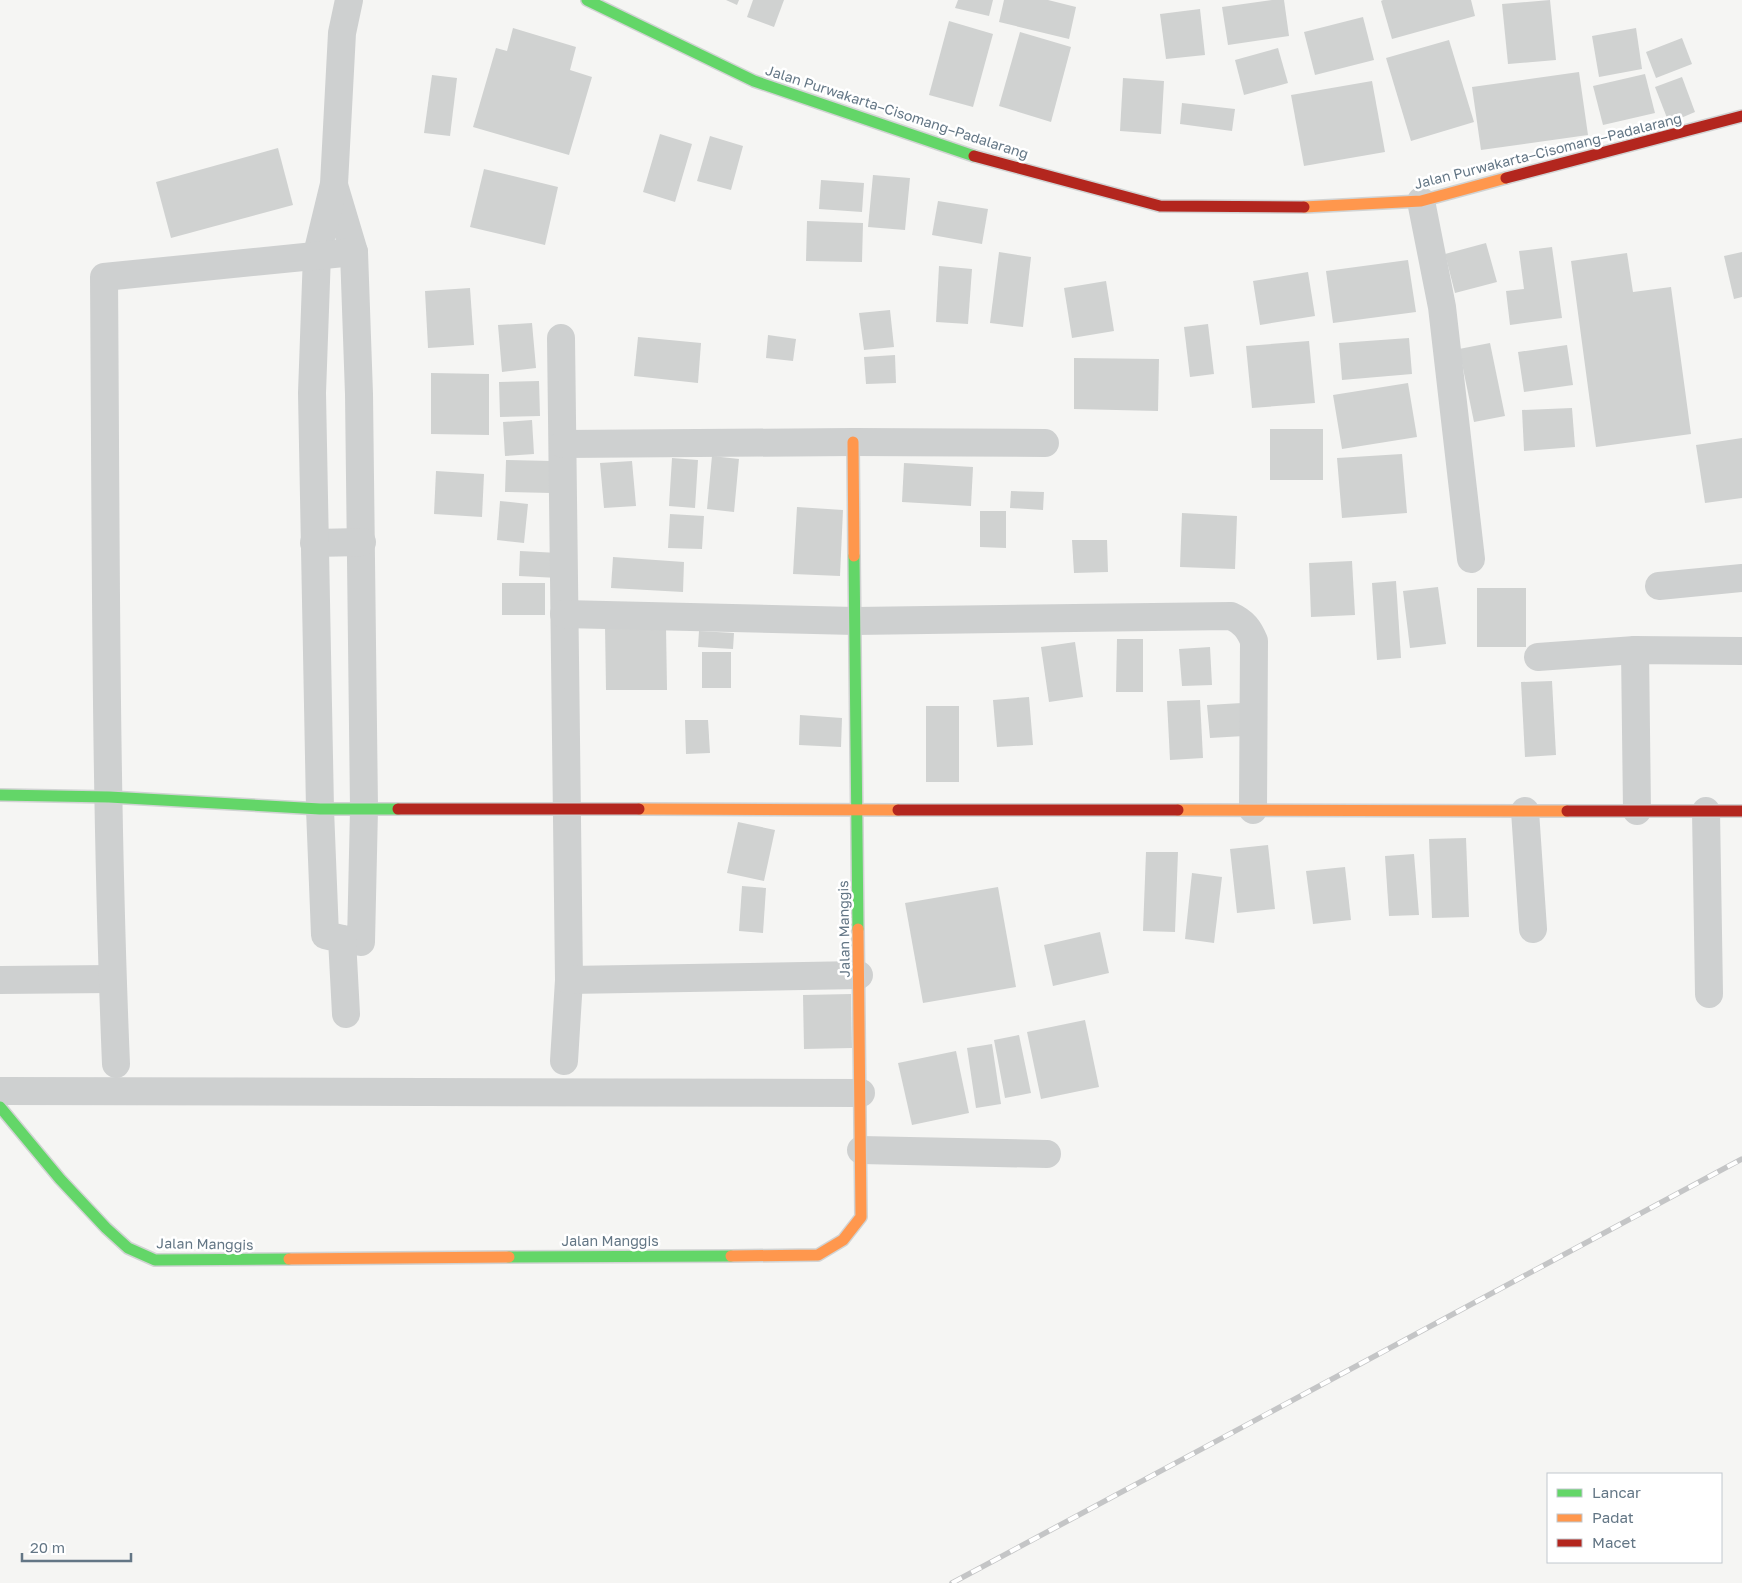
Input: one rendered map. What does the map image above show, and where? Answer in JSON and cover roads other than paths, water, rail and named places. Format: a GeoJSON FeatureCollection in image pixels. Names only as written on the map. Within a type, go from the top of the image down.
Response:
{"type":"FeatureCollection","features":[{"type":"Feature","properties":{"kind":"main road","name":"Jalan Purwakarta–Cisomang–Padalarang"},"geometry":{"type":"LineString","coordinates":[[587,0],[754,81],[988,161],[1160,206],[1294,208],[1421,201],[1742,116]]}},
{"type":"Feature","properties":{"kind":"main road","name":"Jalan Manggis"},"geometry":{"type":"LineString","coordinates":[[0,1107],[60,1179],[106,1228],[128,1248],[155,1260],[818,1255],[836,1247],[851,1233],[861,1217],[853,442]]}},
{"type":"Feature","properties":{"kind":"main road"},"geometry":{"type":"LineString","coordinates":[[0,795],[109,797],[320,809],[1742,811]]}},
{"type":"Feature","properties":{"kind":"street"},"geometry":{"type":"LineString","coordinates":[[346,1014],[343,939],[320,809],[312,393],[317,254],[334,184],[342,32],[349,0]]}},
{"type":"Feature","properties":{"kind":"street"},"geometry":{"type":"LineString","coordinates":[[334,184],[354,252],[362,542],[364,808],[343,939]]}},
{"type":"Feature","properties":{"kind":"street"},"geometry":{"type":"LineString","coordinates":[[1421,201],[1442,307],[1471,559]]}},
{"type":"Feature","properties":{"kind":"street"},"geometry":{"type":"LineString","coordinates":[[116,1064],[112,979],[109,797],[104,276],[317,254],[354,252]]}},
{"type":"Feature","properties":{"kind":"street"},"geometry":{"type":"LineString","coordinates":[[561,338],[569,980],[564,1061]]}},
{"type":"Feature","properties":{"kind":"street"},"geometry":{"type":"LineString","coordinates":[[562,444],[1045,443]]}},
{"type":"Feature","properties":{"kind":"street"},"geometry":{"type":"LineString","coordinates":[[314,543],[362,542]]}},
{"type":"Feature","properties":{"kind":"street"},"geometry":{"type":"LineString","coordinates":[[1659,586],[1742,578]]}},
{"type":"Feature","properties":{"kind":"street"},"geometry":{"type":"LineString","coordinates":[[564,614],[855,621],[1231,616],[1240,620],[1248,628],[1254,641],[1253,810]]}},
{"type":"Feature","properties":{"kind":"street"},"geometry":{"type":"LineString","coordinates":[[1538,656],[1635,650],[1742,651]]}},
{"type":"Feature","properties":{"kind":"street"},"geometry":{"type":"LineString","coordinates":[[1635,650],[1637,811]]}},
{"type":"Feature","properties":{"kind":"street"},"geometry":{"type":"LineString","coordinates":[[1525,811],[1533,929]]}},
{"type":"Feature","properties":{"kind":"street"},"geometry":{"type":"LineString","coordinates":[[1706,811],[1709,994]]}},
{"type":"Feature","properties":{"kind":"street"},"geometry":{"type":"LineString","coordinates":[[569,980],[859,975]]}},
{"type":"Feature","properties":{"kind":"street"},"geometry":{"type":"LineString","coordinates":[[0,980],[112,979]]}},
{"type":"Feature","properties":{"kind":"street"},"geometry":{"type":"LineString","coordinates":[[0,1091],[861,1093]]}},
{"type":"Feature","properties":{"kind":"street"},"geometry":{"type":"LineString","coordinates":[[861,1150],[1047,1154]]}},
{"type":"Feature","properties":{"kind":"railway"},"geometry":{"type":"LineString","coordinates":[[952,1583],[1742,1159]]}}]}
